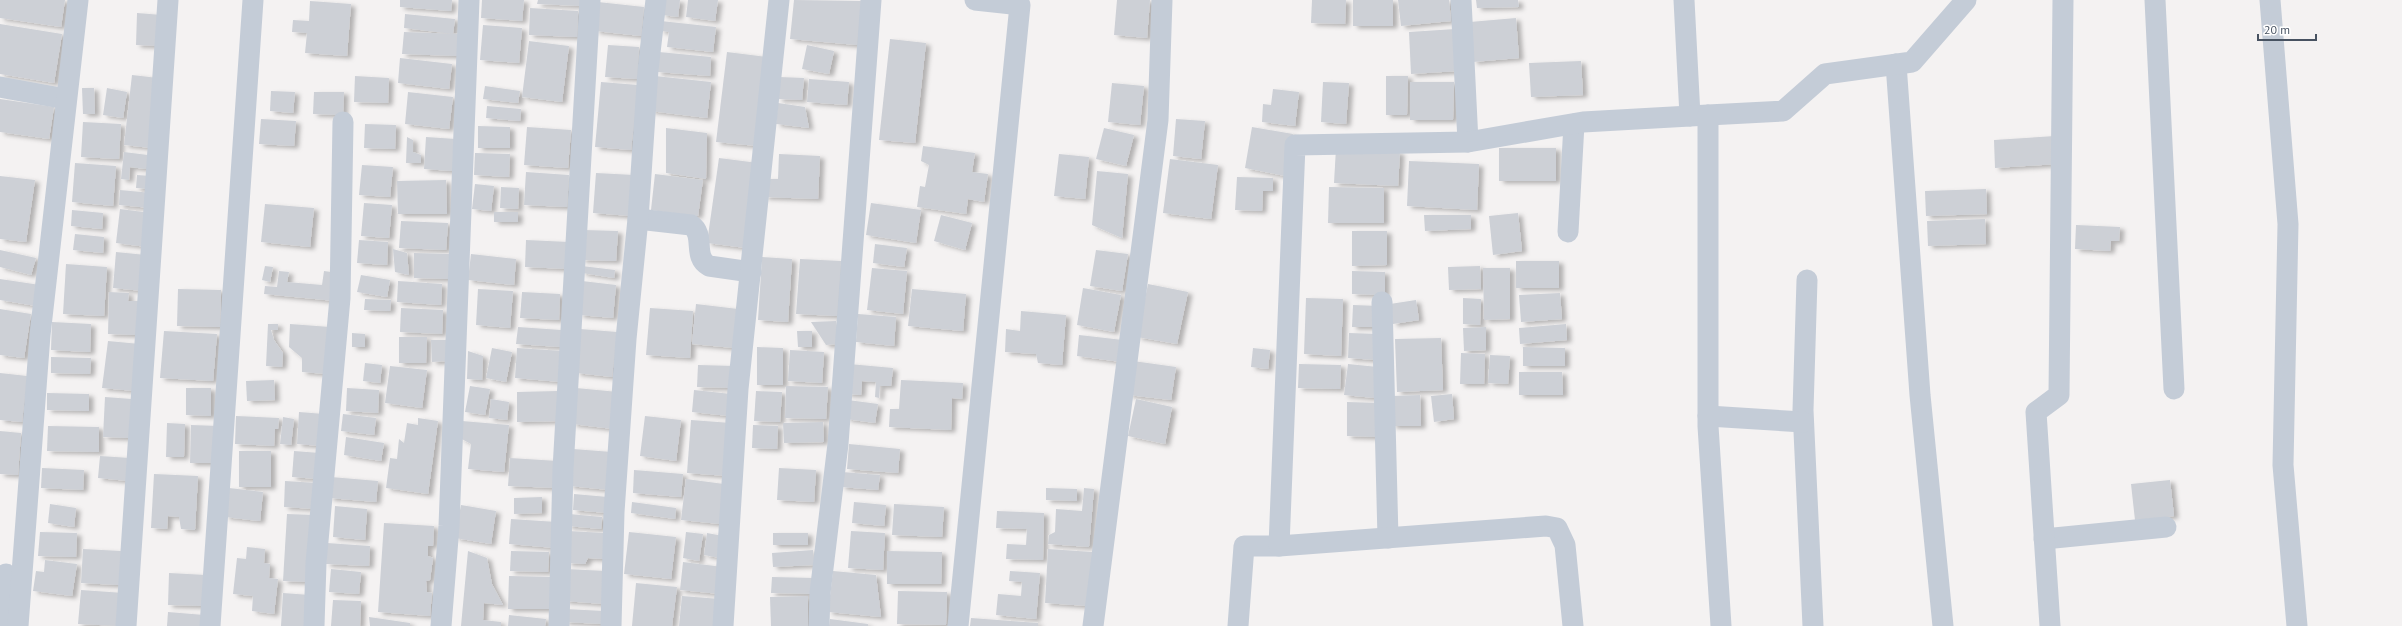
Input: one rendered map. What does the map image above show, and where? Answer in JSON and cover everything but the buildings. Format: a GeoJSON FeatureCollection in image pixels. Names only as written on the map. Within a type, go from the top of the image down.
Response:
{"type":"FeatureCollection","features":[{"type":"Feature","properties":{"kind":"street"},"geometry":{"type":"LineString","coordinates":[[11,622],[9,574],[40,335],[78,0]]}},
{"type":"Feature","properties":{"kind":"street"},"geometry":{"type":"LineString","coordinates":[[126,626],[168,0]]}},
{"type":"Feature","properties":{"kind":"street"},"geometry":{"type":"LineString","coordinates":[[210,626],[254,0]]}},
{"type":"Feature","properties":{"kind":"street"},"geometry":{"type":"LineString","coordinates":[[441,626],[449,526],[469,0]]}},
{"type":"Feature","properties":{"kind":"street"},"geometry":{"type":"LineString","coordinates":[[559,626],[563,469],[590,0]]}},
{"type":"Feature","properties":{"kind":"street"},"geometry":{"type":"LineString","coordinates":[[611,626],[614,512],[626,339],[638,219],[648,70],[656,0]]}},
{"type":"Feature","properties":{"kind":"street"},"geometry":{"type":"LineString","coordinates":[[723,626],[738,389],[779,0]]}},
{"type":"Feature","properties":{"kind":"street"},"geometry":{"type":"LineString","coordinates":[[820,626],[820,593],[838,444],[871,0]]}},
{"type":"Feature","properties":{"kind":"street"},"geometry":{"type":"LineString","coordinates":[[958,626],[1020,6],[976,0]]}},
{"type":"Feature","properties":{"kind":"street"},"geometry":{"type":"LineString","coordinates":[[1093,626],[1158,120],[1162,0]]}},
{"type":"Feature","properties":{"kind":"street"},"geometry":{"type":"LineString","coordinates":[[1461,0],[1468,142]]}},
{"type":"Feature","properties":{"kind":"street"},"geometry":{"type":"LineString","coordinates":[[1684,0],[1699,116],[1708,416],[1721,626]]}},
{"type":"Feature","properties":{"kind":"street"},"geometry":{"type":"LineString","coordinates":[[1279,546],[1295,145],[1468,142],[1574,124],[1783,111],[1824,74],[1912,62],[1966,0]]}},
{"type":"Feature","properties":{"kind":"street"},"geometry":{"type":"LineString","coordinates":[[2050,626],[2036,412],[2059,395],[2063,0]]}},
{"type":"Feature","properties":{"kind":"street"},"geometry":{"type":"LineString","coordinates":[[2155,0],[2174,389]]}},
{"type":"Feature","properties":{"kind":"street"},"geometry":{"type":"LineString","coordinates":[[2270,0],[2288,224],[2283,465],[2297,626]]}},
{"type":"Feature","properties":{"kind":"street"},"geometry":{"type":"LineString","coordinates":[[1896,64],[1920,394],[1943,626]]}},
{"type":"Feature","properties":{"kind":"street"},"geometry":{"type":"LineString","coordinates":[[0,87],[66,99]]}},
{"type":"Feature","properties":{"kind":"street"},"geometry":{"type":"LineString","coordinates":[[314,626],[316,563],[340,298],[343,122]]}},
{"type":"Feature","properties":{"kind":"street"},"geometry":{"type":"LineString","coordinates":[[1568,232],[1574,124]]}},
{"type":"Feature","properties":{"kind":"street"},"geometry":{"type":"LineString","coordinates":[[638,219],[691,225],[698,234],[700,255],[704,264],[751,272]]}},
{"type":"Feature","properties":{"kind":"street"},"geometry":{"type":"LineString","coordinates":[[1807,280],[1803,422],[1813,626]]}},
{"type":"Feature","properties":{"kind":"street"},"geometry":{"type":"LineString","coordinates":[[1382,302],[1388,538]]}},
{"type":"Feature","properties":{"kind":"street"},"geometry":{"type":"LineString","coordinates":[[1708,416],[1803,422]]}},
{"type":"Feature","properties":{"kind":"street"},"geometry":{"type":"LineString","coordinates":[[1238,626],[1244,546],[1279,546],[1546,526],[1557,528],[1566,545],[1573,626]]}},
{"type":"Feature","properties":{"kind":"street"},"geometry":{"type":"LineString","coordinates":[[2044,539],[2166,527]]}}]}
